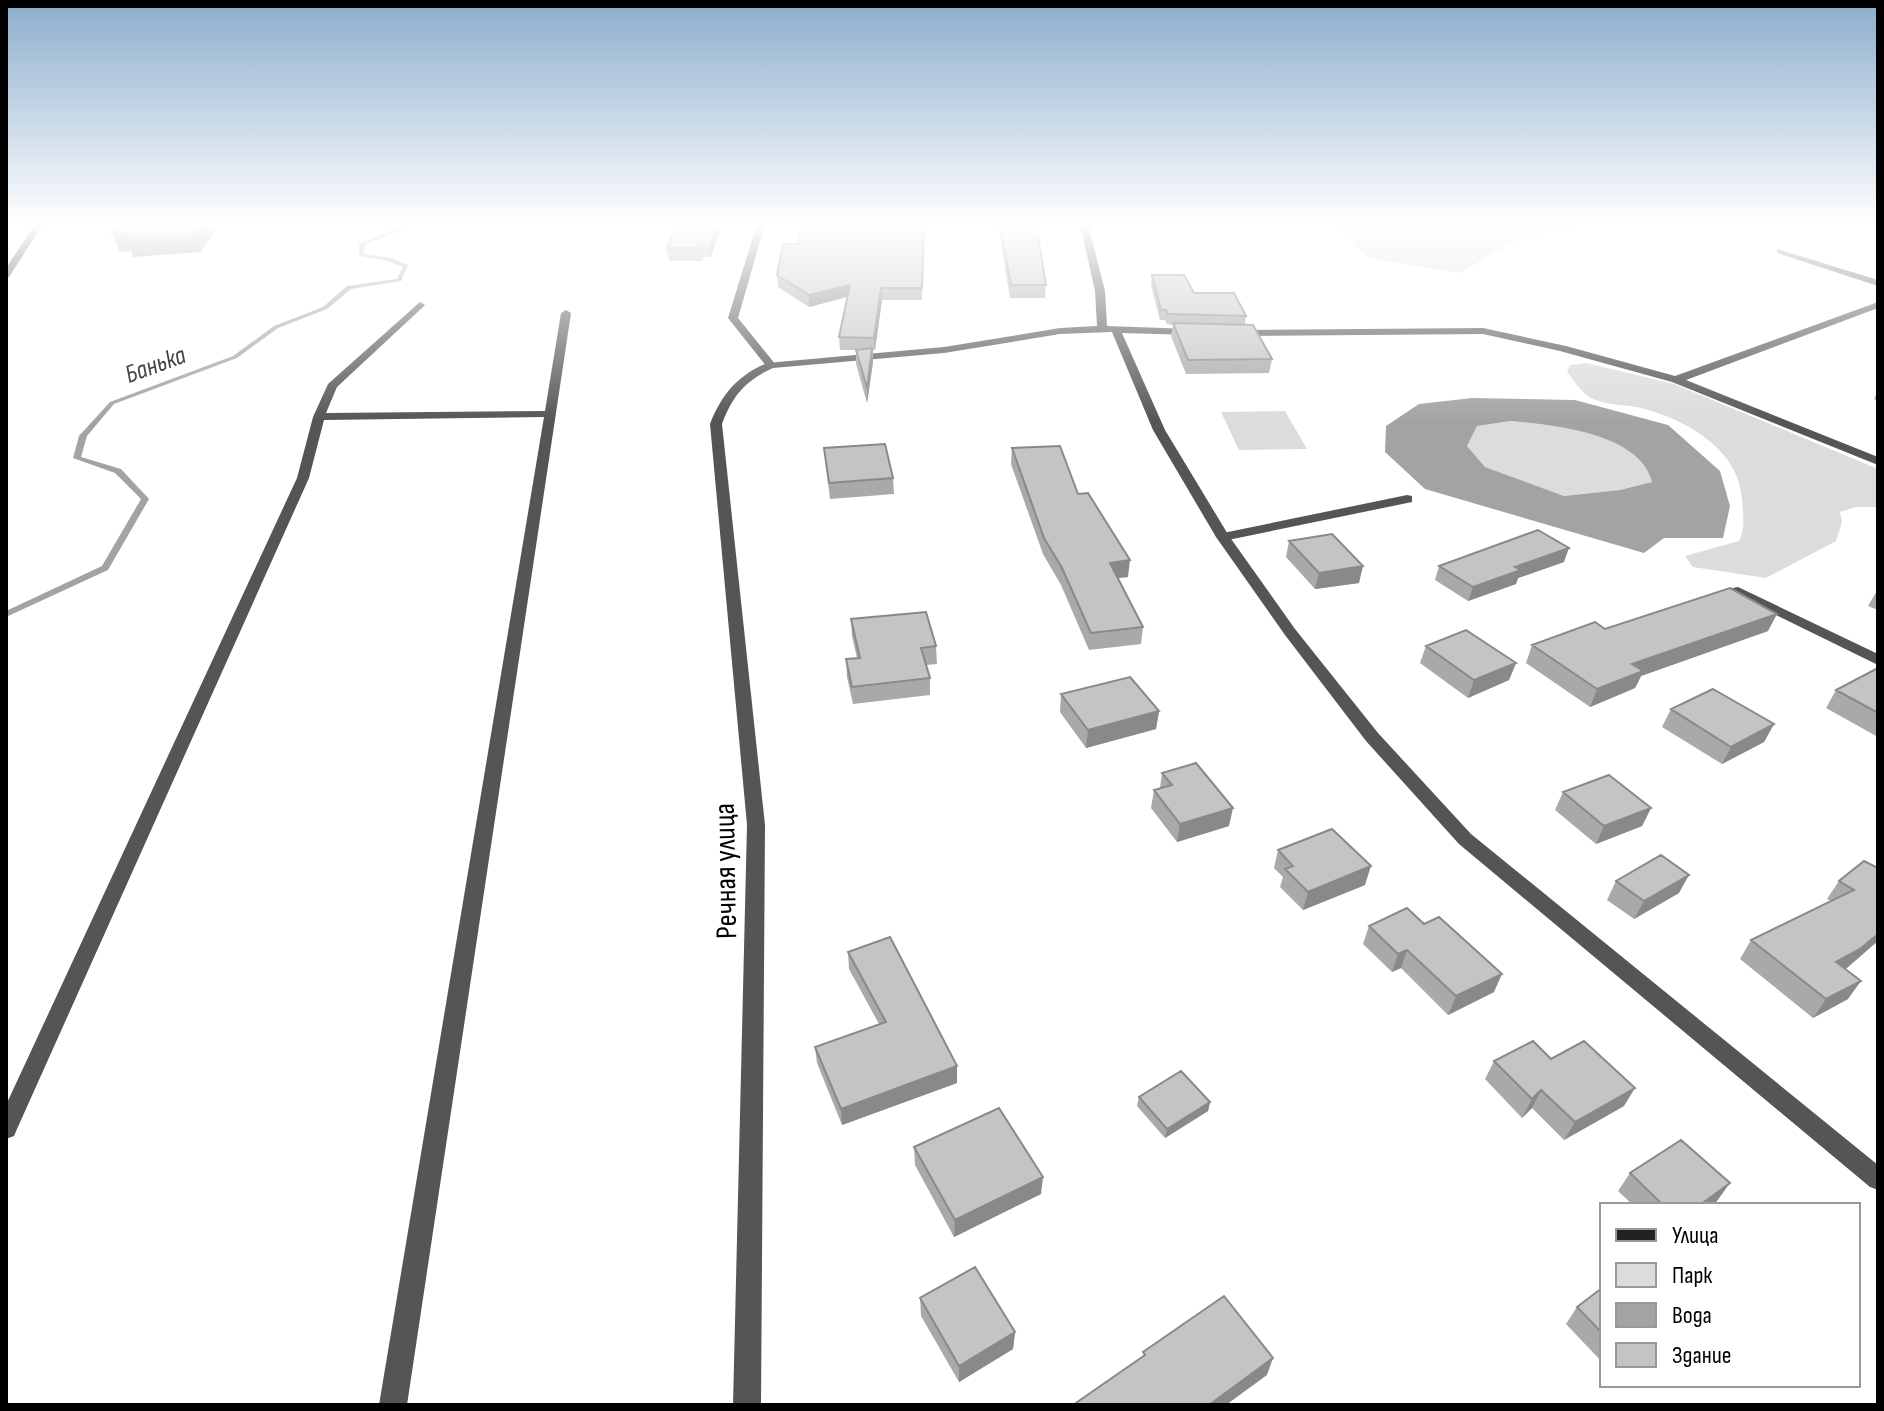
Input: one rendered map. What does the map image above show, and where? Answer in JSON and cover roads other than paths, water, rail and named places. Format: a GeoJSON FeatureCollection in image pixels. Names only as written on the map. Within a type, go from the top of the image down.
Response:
{"type":"FeatureCollection","features":[{"type":"Feature","properties":{"kind":"street"},"geometry":{"type":"LineString","coordinates":[[741,290],[733,318],[771,365],[944,350],[1060,331],[1205,332]]}},
{"type":"Feature","properties":{"kind":"street"},"geometry":{"type":"LineString","coordinates":[[1100,290],[1109,330],[1159,430],[1223,537],[1290,632],[1372,737],[1465,839],[1878,1179]]}},
{"type":"Feature","properties":{"kind":"street"},"geometry":{"type":"LineString","coordinates":[[6,1129],[303,478],[319,417],[332,386],[420,305]]}},
{"type":"Feature","properties":{"kind":"street"},"geometry":{"type":"LineString","coordinates":[[1676,380],[1878,305]]}},
{"type":"Feature","properties":{"kind":"street"},"geometry":{"type":"LineString","coordinates":[[393,1405],[566,313]]}},
{"type":"Feature","properties":{"kind":"street"},"geometry":{"type":"LineString","coordinates":[[1220,332],[1483,331],[1562,348],[1676,380],[1878,461]]}},
{"type":"Feature","properties":{"kind":"street","name":"Речная улица"},"geometry":{"type":"LineString","coordinates":[[747,1405],[756,825],[716,424],[734,386],[752,373],[771,365]]}},
{"type":"Feature","properties":{"kind":"street"},"geometry":{"type":"LineString","coordinates":[[319,417],[550,414]]}},
{"type":"Feature","properties":{"kind":"street"},"geometry":{"type":"LineString","coordinates":[[1223,537],[1407,499]]}},
{"type":"Feature","properties":{"kind":"street"},"geometry":{"type":"LineString","coordinates":[[1738,591],[1878,660]]}},
{"type":"Feature","properties":{"kind":"water"},"geometry":{"type":"Polygon","coordinates":[[[1472,398],[1575,400],[1668,425],[1720,471],[1730,506],[1723,538],[1664,538],[1644,553],[1425,489],[1385,452],[1386,426],[1419,404],[1472,398]],[[1511,421],[1477,426],[1467,446],[1485,467],[1564,496],[1620,490],[1652,482],[1644,465],[1631,452],[1613,442],[1571,429],[1511,421]]]}},
{"type":"Feature","properties":{"kind":"waterway","name":"Банька"},"geometry":{"type":"LineString","coordinates":[[6,614],[105,568],[145,499],[118,471],[77,458],[83,436],[112,403],[235,357],[276,327],[325,308],[346,290]]}}]}
